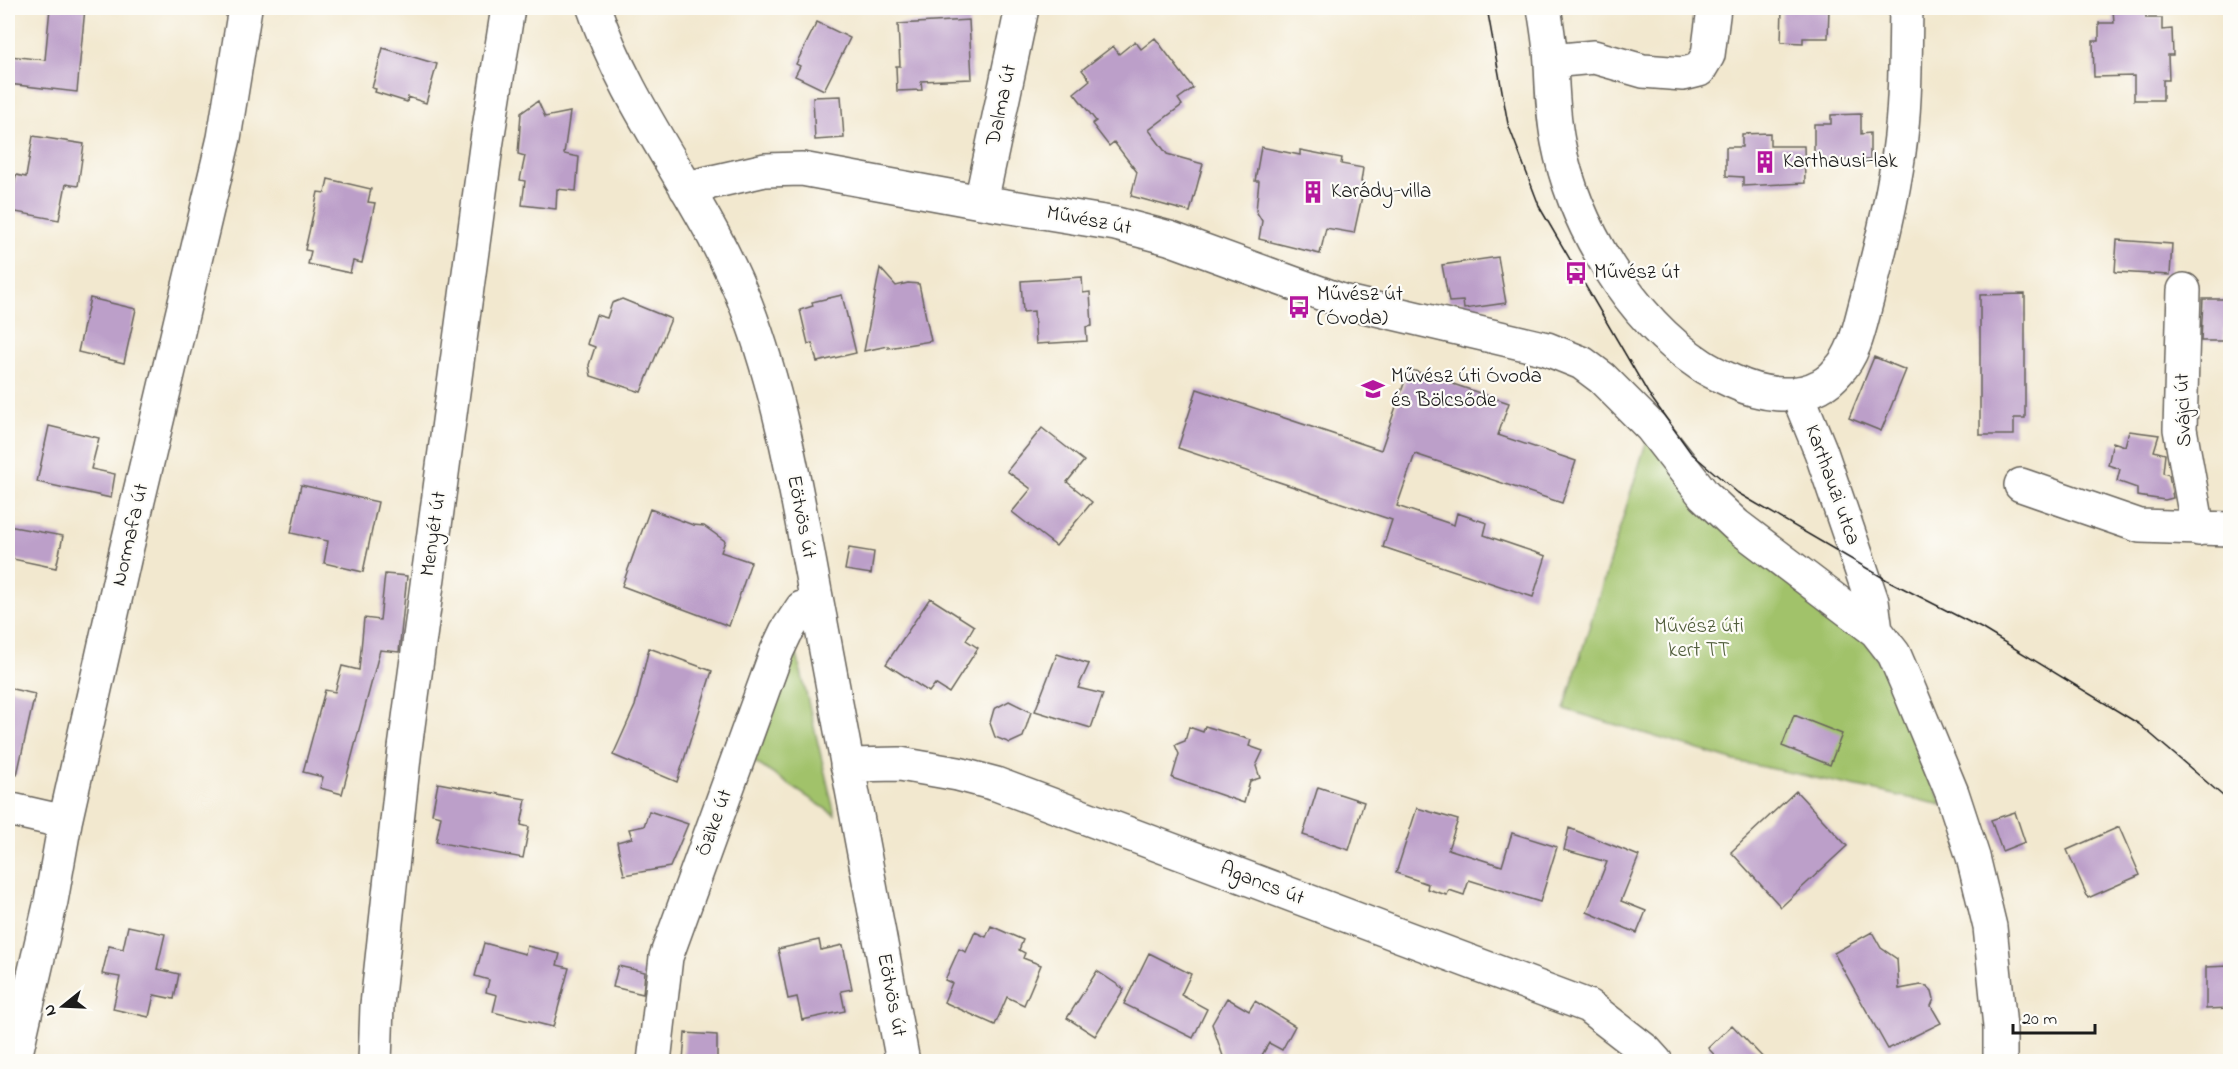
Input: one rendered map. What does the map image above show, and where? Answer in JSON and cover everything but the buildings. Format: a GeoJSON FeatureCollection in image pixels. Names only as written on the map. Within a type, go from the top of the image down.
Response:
{"type":"FeatureCollection","features":[{"type":"Feature","properties":{"kind":"street","name":"Normafa út"},"geometry":{"type":"LineString","coordinates":[[14,1062],[126,550],[224,138],[245,8]]}},
{"type":"Feature","properties":{"kind":"street","name":"Menyét út"},"geometry":{"type":"LineString","coordinates":[[375,1062],[377,1005],[405,748],[486,147],[508,8]]}},
{"type":"Feature","properties":{"kind":"street","name":"Eötvös út"},"geometry":{"type":"LineString","coordinates":[[594,8],[621,71],[719,249],[746,304],[766,366],[792,472],[903,1062]]}},
{"type":"Feature","properties":{"kind":"street","name":"Dalma út"},"geometry":{"type":"LineString","coordinates":[[981,202],[1022,8]]}},
{"type":"Feature","properties":{"kind":"street"},"geometry":{"type":"LineString","coordinates":[[1544,8],[1551,61],[1552,105],[1566,177],[1600,253],[1650,321],[1679,348],[1702,366],[1745,387],[1775,393],[1797,393],[1820,387],[1840,370],[1855,342],[1878,257],[1899,152],[1904,92],[1906,8]]}},
{"type":"Feature","properties":{"kind":"street"},"geometry":{"type":"LineString","coordinates":[[1551,61],[1594,57],[1644,71],[1683,75],[1699,70],[1708,55],[1714,8]]}},
{"type":"Feature","properties":{"kind":"street","name":"Művész út"},"geometry":{"type":"LineString","coordinates":[[686,188],[765,170],[802,168],[981,202],[1116,224],[1169,238],[1342,301],[1547,349],[1582,363],[1602,378],[1651,428],[1704,495],[1736,525],[1876,631]]}},
{"type":"Feature","properties":{"kind":"street","name":"Svájci út"},"geometry":{"type":"LineString","coordinates":[[2184,290],[2180,429],[2198,529]]}},
{"type":"Feature","properties":{"kind":"street","name":"Karthauzi utca"},"geometry":{"type":"LineString","coordinates":[[1797,393],[1821,452],[1872,601],[1876,631]]}},
{"type":"Feature","properties":{"kind":"street"},"geometry":{"type":"LineString","coordinates":[[2021,485],[2140,525],[2230,529]]}},
{"type":"Feature","properties":{"kind":"street","name":"Őzike út"},"geometry":{"type":"LineString","coordinates":[[654,1062],[666,957],[777,651],[802,608],[817,605]]}},
{"type":"Feature","properties":{"kind":"street"},"geometry":{"type":"LineString","coordinates":[[1876,631],[1894,654],[1952,793],[1973,857],[1990,927],[2000,1027],[2000,1062]]}},
{"type":"Feature","properties":{"kind":"street","name":"Agancs út"},"geometry":{"type":"LineString","coordinates":[[847,765],[900,764],[958,774],[996,784],[1588,1006],[1646,1051],[1656,1062]]}},
{"type":"Feature","properties":{"kind":"street"},"geometry":{"type":"LineString","coordinates":[[8,809],[65,822]]}},
{"type":"Feature","properties":{"kind":"green space","name":"Művész úti kert TT"},"geometry":{"type":"Polygon","coordinates":[[[1648,436],[1860,633],[1882,665],[1942,805],[1735,761],[1564,709],[1648,436]]]}},
{"type":"Feature","properties":{"kind":"green space"},"geometry":{"type":"Polygon","coordinates":[[[788,653],[797,655],[835,815],[747,757],[788,653]]]}},
{"type":"Feature","properties":{"kind":"tram line"},"geometry":{"type":"LineString","coordinates":[[1487,8],[1508,124],[1540,208],[1648,393],[1691,453],[1738,493],[1887,580],[1981,628],[2139,724],[2230,802]]}},
{"type":"Feature","properties":{"kind":"place","name":"Karthausi-lak"},"geometry":{"type":"Point","coordinates":[1765,162]}},
{"type":"Feature","properties":{"kind":"place","name":"Karády-villa"},"geometry":{"type":"Point","coordinates":[1313,192]}},
{"type":"Feature","properties":{"kind":"place","name":"Művész út"},"geometry":{"type":"Point","coordinates":[1576,273]}},
{"type":"Feature","properties":{"kind":"place","name":"Művész út (Óvoda)"},"geometry":{"type":"Point","coordinates":[1299,307]}},
{"type":"Feature","properties":{"kind":"place","name":"Művész úti Óvoda és Bölcsőde"},"geometry":{"type":"Point","coordinates":[1373,389]}}]}
